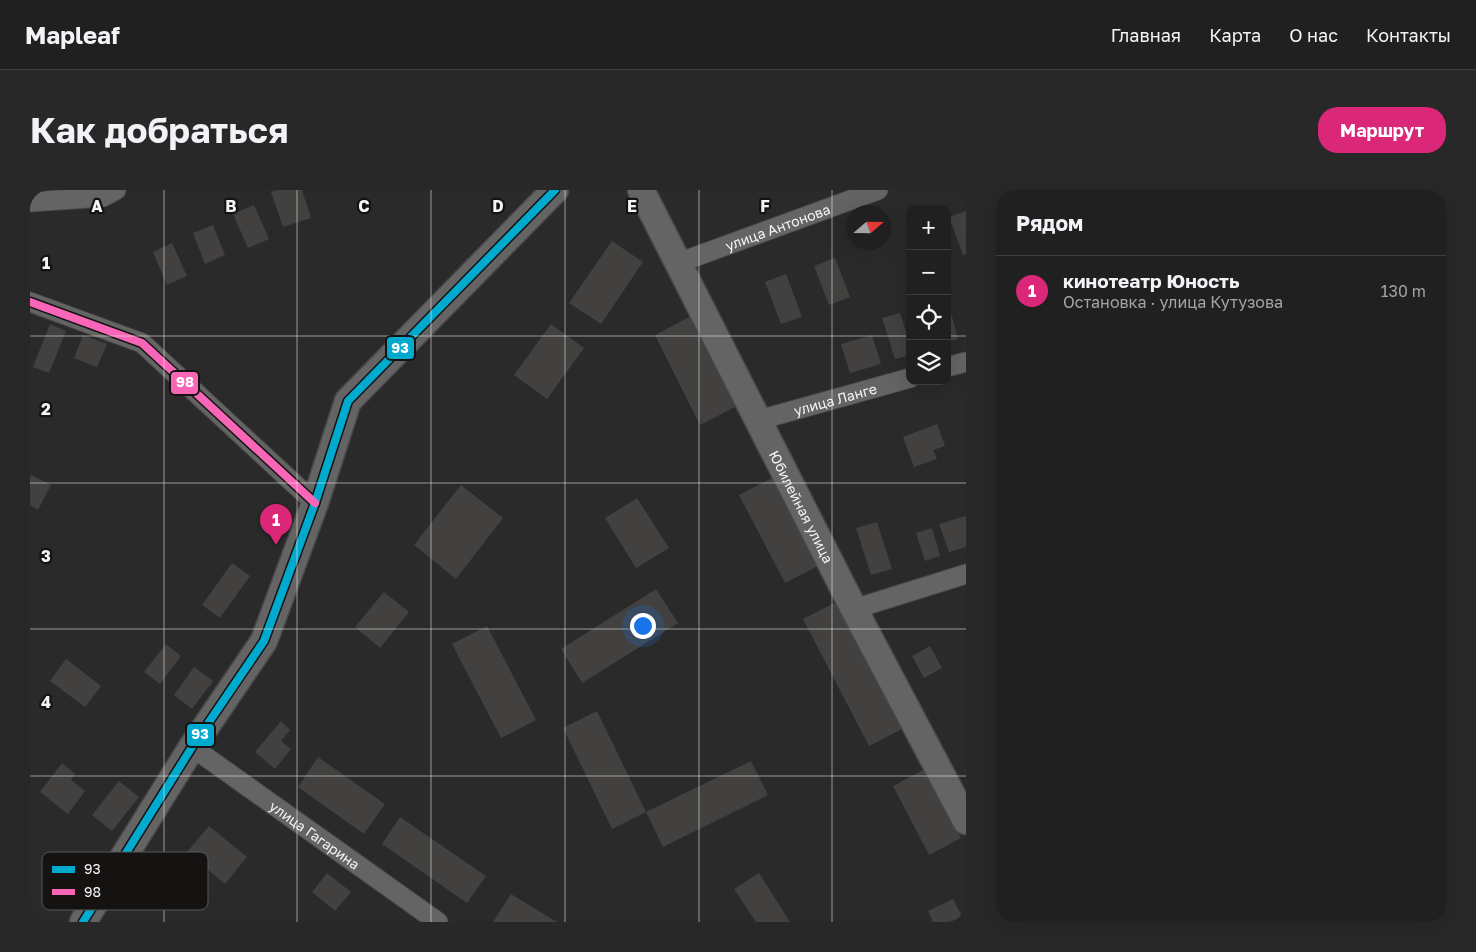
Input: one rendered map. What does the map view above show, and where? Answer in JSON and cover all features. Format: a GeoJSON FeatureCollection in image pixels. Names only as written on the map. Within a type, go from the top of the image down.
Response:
{"type":"FeatureCollection","features":[{"type":"Feature","properties":{"kind":"street"},"geometry":{"type":"LineString","coordinates":[[30,202],[103,197],[116,190]]}},
{"type":"Feature","properties":{"kind":"street"},"geometry":{"type":"LineString","coordinates":[[127,852],[192,747],[264,641],[315,503],[348,401],[556,190]]}},
{"type":"Feature","properties":{"kind":"street","name":"Юбилейная улица"},"geometry":{"type":"LineString","coordinates":[[641,190],[854,609],[965,815]]}},
{"type":"Feature","properties":{"kind":"street","name":"улица Антонова"},"geometry":{"type":"LineString","coordinates":[[678,263],[878,190]]}},
{"type":"Feature","properties":{"kind":"street"},"geometry":{"type":"LineString","coordinates":[[30,302],[142,343],[315,503]]}},
{"type":"Feature","properties":{"kind":"street"},"geometry":{"type":"LineString","coordinates":[[951,366],[966,362]]}},
{"type":"Feature","properties":{"kind":"street","name":"улица Ланге"},"geometry":{"type":"LineString","coordinates":[[759,420],[906,379]]}},
{"type":"Feature","properties":{"kind":"street"},"geometry":{"type":"LineString","coordinates":[[854,609],[966,574]]}},
{"type":"Feature","properties":{"kind":"street","name":"улица Гагарина"},"geometry":{"type":"LineString","coordinates":[[192,747],[438,922]]}},
{"type":"Feature","properties":{"kind":"street"},"geometry":{"type":"LineString","coordinates":[[83,922],[90,910]]}},
{"type":"Feature","properties":{"kind":"building"},"geometry":{"type":"Polygon","coordinates":[[[277,190],[302,190],[311,218],[283,227],[271,192],[277,190]]]}},
{"type":"Feature","properties":{"kind":"building"},"geometry":{"type":"Polygon","coordinates":[[[254,205],[269,239],[248,248],[233,214],[254,205]]]}},
{"type":"Feature","properties":{"kind":"building"},"geometry":{"type":"Polygon","coordinates":[[[966,211],[966,254],[963,255],[951,222],[951,216],[966,211]]]}},
{"type":"Feature","properties":{"kind":"building"},"geometry":{"type":"Polygon","coordinates":[[[213,225],[225,255],[205,264],[193,233],[213,225]]]}},
{"type":"Feature","properties":{"kind":"building"},"geometry":{"type":"Polygon","coordinates":[[[612,241],[643,262],[601,324],[569,303],[612,241]]]}},
{"type":"Feature","properties":{"kind":"building"},"geometry":{"type":"Polygon","coordinates":[[[172,243],[187,276],[167,285],[153,252],[172,243]]]}},
{"type":"Feature","properties":{"kind":"building"},"geometry":{"type":"Polygon","coordinates":[[[835,258],[850,297],[829,305],[814,266],[835,258]]]}},
{"type":"Feature","properties":{"kind":"building"},"geometry":{"type":"Polygon","coordinates":[[[786,274],[802,317],[781,324],[765,282],[786,274]]]}},
{"type":"Feature","properties":{"kind":"building"},"geometry":{"type":"Polygon","coordinates":[[[900,313],[906,332],[906,356],[895,359],[882,318],[900,313]]]}},
{"type":"Feature","properties":{"kind":"building"},"geometry":{"type":"Polygon","coordinates":[[[951,313],[958,339],[951,341],[951,313]]]}},
{"type":"Feature","properties":{"kind":"building"},"geometry":{"type":"Polygon","coordinates":[[[691,316],[735,407],[700,425],[655,335],[691,316]]]}},
{"type":"Feature","properties":{"kind":"building"},"geometry":{"type":"Polygon","coordinates":[[[50,324],[66,331],[49,373],[33,367],[50,324]]]}},
{"type":"Feature","properties":{"kind":"building"},"geometry":{"type":"Polygon","coordinates":[[[551,324],[584,348],[547,399],[514,375],[551,324]]]}},
{"type":"Feature","properties":{"kind":"building"},"geometry":{"type":"Polygon","coordinates":[[[83,335],[107,344],[97,367],[74,358],[83,335]]]}},
{"type":"Feature","properties":{"kind":"building"},"geometry":{"type":"Polygon","coordinates":[[[872,335],[881,364],[850,373],[841,344],[872,335]]]}},
{"type":"Feature","properties":{"kind":"building"},"geometry":{"type":"Polygon","coordinates":[[[937,424],[945,446],[933,450],[937,459],[914,467],[903,437],[937,424]]]}},
{"type":"Feature","properties":{"kind":"building"},"geometry":{"type":"Polygon","coordinates":[[[31,475],[51,485],[38,510],[30,505],[31,475]]]}},
{"type":"Feature","properties":{"kind":"building"},"geometry":{"type":"Polygon","coordinates":[[[772,478],[818,566],[785,583],[739,495],[772,478]]]}},
{"type":"Feature","properties":{"kind":"building"},"geometry":{"type":"Polygon","coordinates":[[[461,485],[503,518],[456,579],[414,545],[461,485]]]}},
{"type":"Feature","properties":{"kind":"building"},"geometry":{"type":"Polygon","coordinates":[[[637,498],[669,548],[636,568],[605,518],[637,498]]]}},
{"type":"Feature","properties":{"kind":"building"},"geometry":{"type":"Polygon","coordinates":[[[966,516],[966,547],[949,552],[939,524],[966,516]]]}},
{"type":"Feature","properties":{"kind":"building"},"geometry":{"type":"Polygon","coordinates":[[[877,522],[892,569],[871,575],[856,528],[877,522]]]}},
{"type":"Feature","properties":{"kind":"building"},"geometry":{"type":"Polygon","coordinates":[[[932,528],[940,556],[925,561],[916,533],[932,528]]]}},
{"type":"Feature","properties":{"kind":"building"},"geometry":{"type":"Polygon","coordinates":[[[232,563],[250,576],[220,618],[202,605],[232,563]]]}},
{"type":"Feature","properties":{"kind":"building"},"geometry":{"type":"Polygon","coordinates":[[[656,589],[678,623],[582,683],[561,649],[656,589]]]}},
{"type":"Feature","properties":{"kind":"building"},"geometry":{"type":"Polygon","coordinates":[[[384,592],[409,612],[380,648],[355,627],[384,592]]]}},
{"type":"Feature","properties":{"kind":"building"},"geometry":{"type":"Polygon","coordinates":[[[838,601],[904,728],[869,746],[803,619],[838,601]]]}},
{"type":"Feature","properties":{"kind":"building"},"geometry":{"type":"Polygon","coordinates":[[[487,626],[536,720],[501,738],[452,644],[487,626]]]}},
{"type":"Feature","properties":{"kind":"building"},"geometry":{"type":"Polygon","coordinates":[[[166,644],[181,656],[160,684],[144,672],[166,644]]]}},
{"type":"Feature","properties":{"kind":"building"},"geometry":{"type":"Polygon","coordinates":[[[930,646],[942,668],[924,678],[912,656],[930,646]]]}},
{"type":"Feature","properties":{"kind":"building"},"geometry":{"type":"Polygon","coordinates":[[[66,659],[101,686],[85,707],[50,681],[66,659]]]}},
{"type":"Feature","properties":{"kind":"building"},"geometry":{"type":"Polygon","coordinates":[[[194,667],[213,681],[192,709],[174,695],[194,667]]]}},
{"type":"Feature","properties":{"kind":"building"},"geometry":{"type":"Polygon","coordinates":[[[597,711],[646,812],[612,829],[563,728],[597,711]]]}},
{"type":"Feature","properties":{"kind":"building"},"geometry":{"type":"Polygon","coordinates":[[[281,721],[290,730],[281,741],[291,749],[275,769],[255,752],[281,721]]]}},
{"type":"Feature","properties":{"kind":"building"},"geometry":{"type":"Polygon","coordinates":[[[318,757],[385,804],[364,834],[298,787],[318,757]]]}},
{"type":"Feature","properties":{"kind":"building"},"geometry":{"type":"Polygon","coordinates":[[[751,761],[768,795],[663,847],[646,812],[751,761]]]}},
{"type":"Feature","properties":{"kind":"building"},"geometry":{"type":"Polygon","coordinates":[[[62,763],[75,774],[71,780],[85,791],[68,814],[40,792],[62,763]]]}},
{"type":"Feature","properties":{"kind":"building"},"geometry":{"type":"Polygon","coordinates":[[[925,769],[961,838],[929,855],[893,786],[925,769]]]}},
{"type":"Feature","properties":{"kind":"building"},"geometry":{"type":"Polygon","coordinates":[[[119,781],[139,797],[112,831],[92,815],[119,781]]]}},
{"type":"Feature","properties":{"kind":"building"},"geometry":{"type":"Polygon","coordinates":[[[400,817],[486,876],[467,903],[382,844],[400,817]]]}},
{"type":"Feature","properties":{"kind":"building"},"geometry":{"type":"Polygon","coordinates":[[[209,826],[247,857],[225,884],[208,870],[208,852],[187,852],[209,826]]]}},
{"type":"Feature","properties":{"kind":"building"},"geometry":{"type":"Polygon","coordinates":[[[327,873],[351,892],[335,911],[312,892],[327,873]]]}},
{"type":"Feature","properties":{"kind":"building"},"geometry":{"type":"Polygon","coordinates":[[[759,873],[790,922],[756,922],[734,889],[759,873]]]}},
{"type":"Feature","properties":{"kind":"building"},"geometry":{"type":"Polygon","coordinates":[[[511,894],[557,922],[493,922],[511,894]]]}},
{"type":"Feature","properties":{"kind":"building"},"geometry":{"type":"Polygon","coordinates":[[[953,899],[965,922],[933,922],[928,911],[953,899]]]}},
{"type":"Feature","properties":{"kind":"transit line","name":"93"},"geometry":{"type":"LineString","coordinates":[[127,852],[192,747],[264,641],[315,503],[348,401],[555,190]]}},
{"type":"Feature","properties":{"kind":"transit line","name":"98"},"geometry":{"type":"LineString","coordinates":[[30,302],[142,343],[315,503]]}},
{"type":"Feature","properties":{"kind":"transit line","name":"93"},"geometry":{"type":"LineString","coordinates":[[83,922],[90,910]]}},
{"type":"Feature","properties":{"kind":"place","name":"кинотеатр Юность"},"geometry":{"type":"Point","coordinates":[276,545]}}]}
